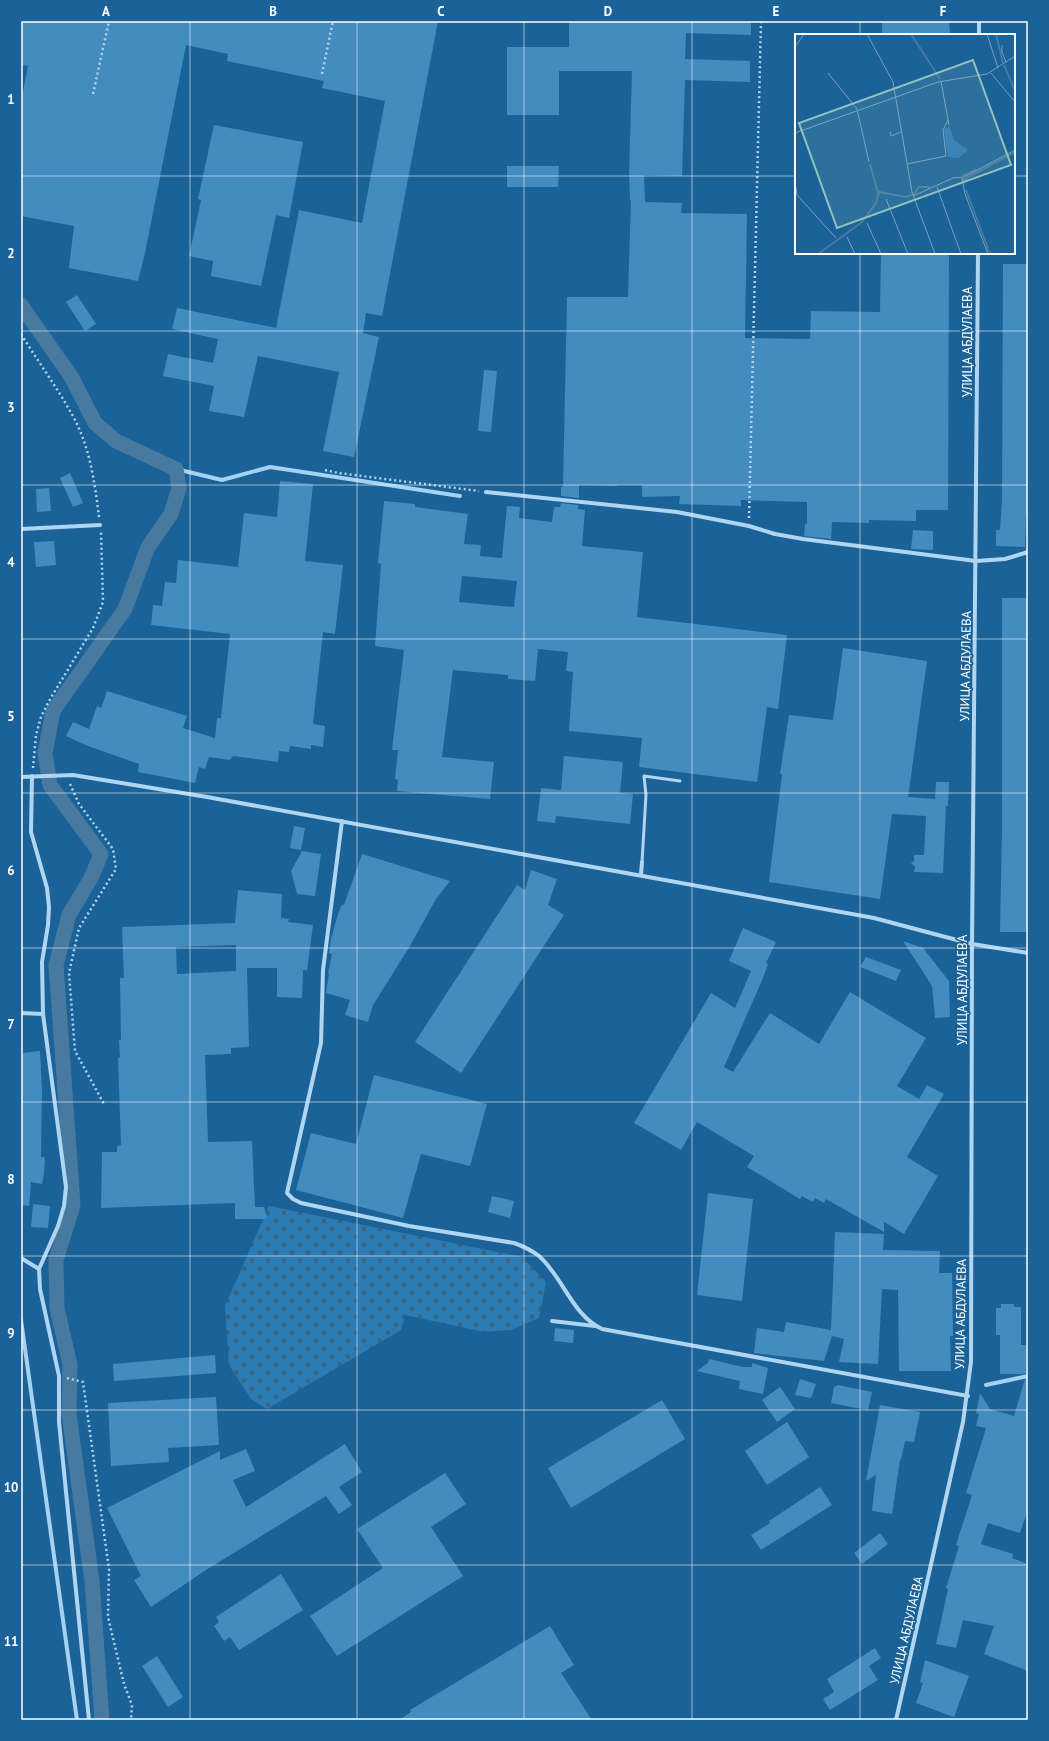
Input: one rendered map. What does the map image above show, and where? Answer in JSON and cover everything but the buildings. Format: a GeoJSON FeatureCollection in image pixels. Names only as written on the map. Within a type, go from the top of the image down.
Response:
{"type":"FeatureCollection","features":[{"type":"Feature","properties":{"kind":"street"},"geometry":{"type":"LineString","coordinates":[[979,21],[979,34]]}},
{"type":"Feature","properties":{"kind":"street","name":"УЛИЦА АБДУЛАЕВА"},"geometry":{"type":"LineString","coordinates":[[896,1720],[968,1396],[971,1362],[972,944],[978,254]]}},
{"type":"Feature","properties":{"kind":"street"},"geometry":{"type":"LineString","coordinates":[[486,492],[676,512],[749,526],[775,534],[976,561],[1006,559],[1028,552]]}},
{"type":"Feature","properties":{"kind":"street"},"geometry":{"type":"LineString","coordinates":[[21,529],[100,525]]}},
{"type":"Feature","properties":{"kind":"street"},"geometry":{"type":"LineString","coordinates":[[21,777],[63,774],[207,797],[640,874],[874,918],[972,944],[1028,953]]}},
{"type":"Feature","properties":{"kind":"street"},"geometry":{"type":"LineString","coordinates":[[32,776],[30,832],[47,888],[49,907],[48,925],[42,962],[43,1014],[66,1187],[64,1206],[58,1226],[39,1269],[40,1289],[59,1376],[59,1422],[89,1720]]}},
{"type":"Feature","properties":{"kind":"street"},"geometry":{"type":"LineString","coordinates":[[342,821],[323,970],[321,1044],[287,1193],[293,1199],[301,1203],[409,1226],[514,1243],[529,1248],[540,1257],[584,1315],[596,1326]]}},
{"type":"Feature","properties":{"kind":"street"},"geometry":{"type":"LineString","coordinates":[[640,874],[642,862]]}},
{"type":"Feature","properties":{"kind":"street"},"geometry":{"type":"LineString","coordinates":[[21,1013],[43,1014]]}},
{"type":"Feature","properties":{"kind":"street"},"geometry":{"type":"LineString","coordinates":[[21,1258],[39,1269]]}},
{"type":"Feature","properties":{"kind":"street"},"geometry":{"type":"LineString","coordinates":[[552,1321],[596,1326],[615,1332],[968,1396]]}},
{"type":"Feature","properties":{"kind":"lane"},"geometry":{"type":"LineString","coordinates":[[642,862],[646,795],[644,776],[680,781]]}},
{"type":"Feature","properties":{"kind":"path"},"geometry":{"type":"LineString","coordinates":[[93,94],[109,21]]}},
{"type":"Feature","properties":{"kind":"path"},"geometry":{"type":"LineString","coordinates":[[322,74],[333,21]]}},
{"type":"Feature","properties":{"kind":"path"},"geometry":{"type":"LineString","coordinates":[[749,526],[761,21]]}},
{"type":"Feature","properties":{"kind":"path"},"geometry":{"type":"LineString","coordinates":[[21,334],[75,420],[83,438],[93,476],[100,525],[103,602],[93,628],[41,717],[36,735],[32,776]]}},
{"type":"Feature","properties":{"kind":"path"},"geometry":{"type":"LineString","coordinates":[[325,470],[338,473],[486,492]]}},
{"type":"Feature","properties":{"kind":"path"},"geometry":{"type":"LineString","coordinates":[[63,774],[79,804],[113,849],[116,869],[79,928],[69,973],[75,1051],[104,1104]]}},
{"type":"Feature","properties":{"kind":"path"},"geometry":{"type":"LineString","coordinates":[[59,1376],[82,1382],[109,1569],[108,1617],[124,1684],[132,1705],[131,1720]]}},
{"type":"Feature","properties":{"kind":"green space"},"geometry":{"type":"Polygon","coordinates":[[[269,1206],[522,1257],[546,1282],[539,1318],[511,1330],[484,1332],[405,1315],[401,1330],[267,1409],[251,1399],[229,1365],[225,1306],[269,1206]]]}},
{"type":"Feature","properties":{"kind":"waterway"},"geometry":{"type":"LineString","coordinates":[[21,305],[72,378],[95,423],[116,441],[176,469],[179,488],[171,514],[148,547],[125,609],[53,711],[45,753],[50,785],[101,854],[91,878],[69,915],[56,965],[73,1205],[56,1260],[57,1308],[70,1365],[69,1414],[92,1581],[102,1720]]}},
{"type":"Feature","properties":{"kind":"waterway"},"geometry":{"type":"LineString","coordinates":[[176,469],[222,480],[270,467],[460,496]]}},
{"type":"Feature","properties":{"kind":"waterway"},"geometry":{"type":"LineString","coordinates":[[21,1320],[77,1720]]}},
{"type":"Feature","properties":{"kind":"waterway"},"geometry":{"type":"LineString","coordinates":[[986,1385],[1028,1376]]}}]}
